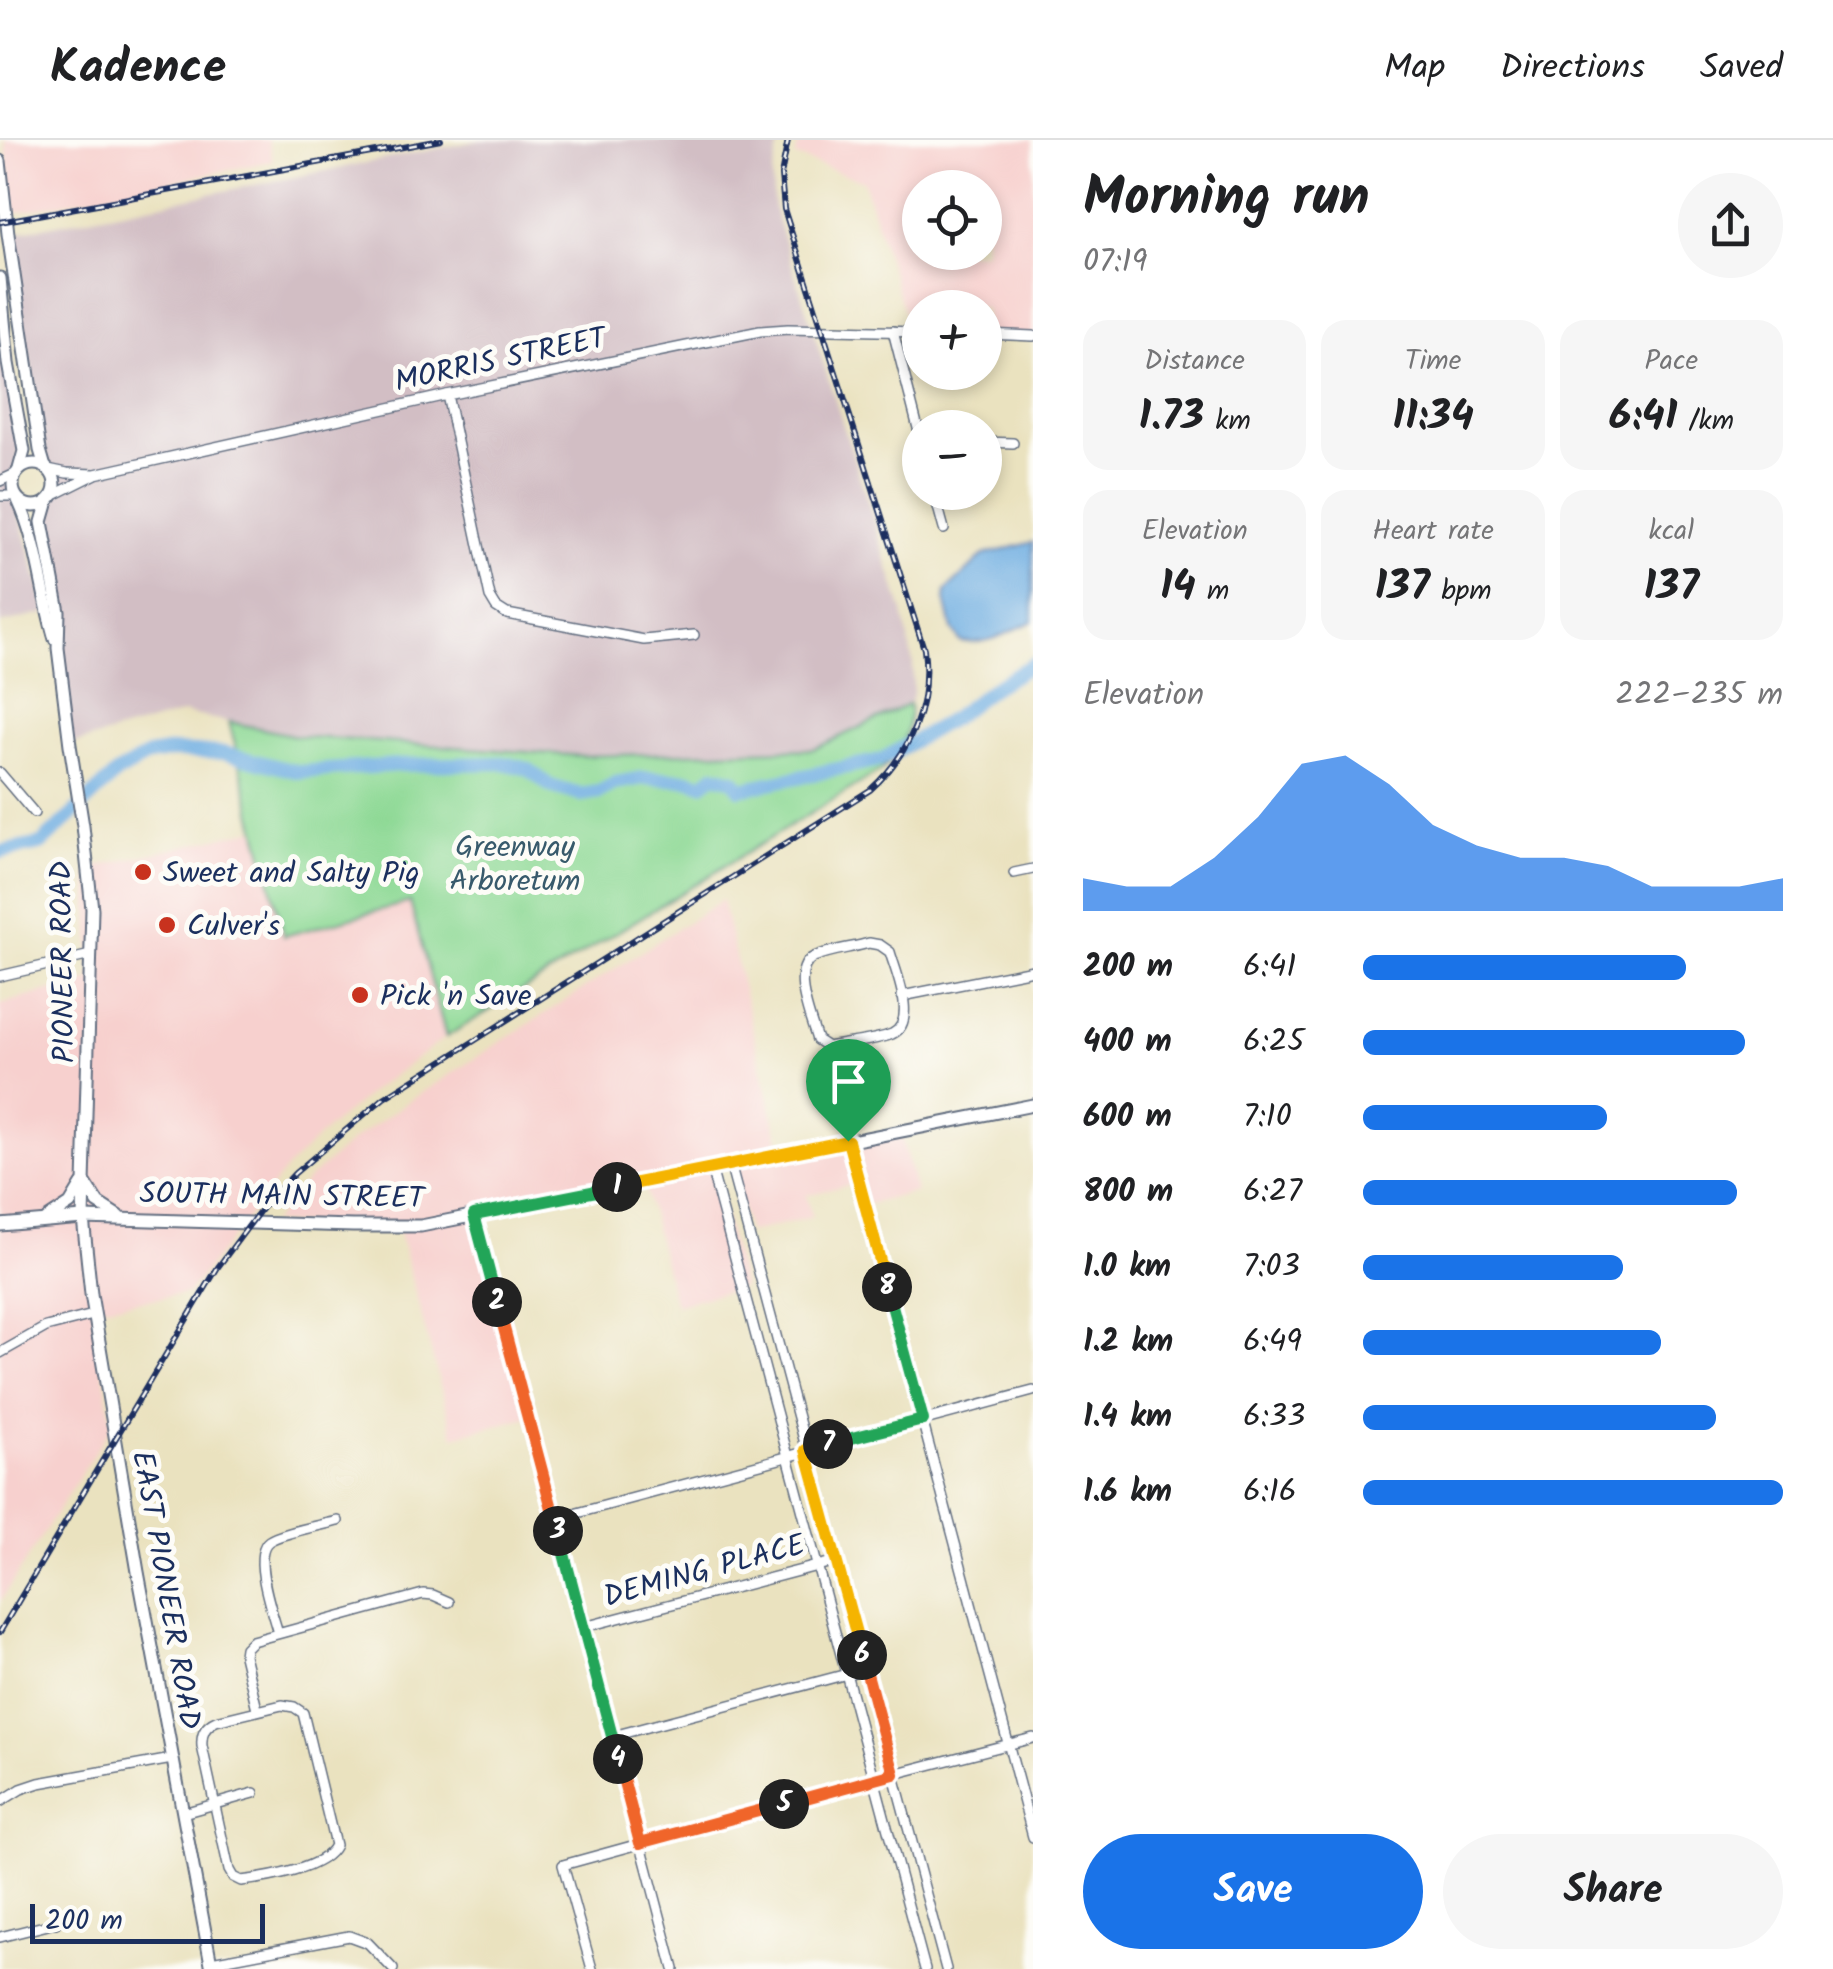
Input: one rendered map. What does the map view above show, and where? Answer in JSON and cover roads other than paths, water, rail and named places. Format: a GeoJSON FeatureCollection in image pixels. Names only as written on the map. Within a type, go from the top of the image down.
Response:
{"type":"FeatureCollection","features":[{"type":"Feature","properties":{"kind":"main road"},"geometry":{"type":"LineString","coordinates":[[0,160],[40,450],[54,479],[50,498],[36,506],[17,498],[12,486],[24,451],[8,364],[0,278]]}},
{"type":"Feature","properties":{"kind":"main road"},"geometry":{"type":"LineString","coordinates":[[17,471],[32,464],[46,468]]}},
{"type":"Feature","properties":{"kind":"main road","name":"PIONEER ROAD"},"geometry":{"type":"LineString","coordinates":[[17,498],[33,536],[47,613],[58,648],[92,909],[83,1218]]}},
{"type":"Feature","properties":{"kind":"main road","name":"PIONEER ROAD"},"geometry":{"type":"LineString","coordinates":[[50,498],[42,522],[59,612],[58,648]]}},
{"type":"Feature","properties":{"kind":"main road","name":"SOUTH MAIN STREET"},"geometry":{"type":"LineString","coordinates":[[0,1225],[83,1218],[421,1226],[1033,1105]]}},
{"type":"Feature","properties":{"kind":"main road"},"geometry":{"type":"LineString","coordinates":[[84,1180],[104,1209],[125,1219]]}},
{"type":"Feature","properties":{"kind":"main road"},"geometry":{"type":"LineString","coordinates":[[44,1220],[70,1204],[84,1180]]}},
{"type":"Feature","properties":{"kind":"main road","name":"EAST PIONEER ROAD"},"geometry":{"type":"LineString","coordinates":[[83,1218],[93,1315],[212,1965]]}},
{"type":"Feature","properties":{"kind":"street","name":"MORRIS STREET"},"geometry":{"type":"LineString","coordinates":[[46,468],[95,474],[447,395],[760,331],[902,331]]}},
{"type":"Feature","properties":{"kind":"street"},"geometry":{"type":"LineString","coordinates":[[894,331],[914,410]]}},
{"type":"Feature","properties":{"kind":"street"},"geometry":{"type":"LineString","coordinates":[[1002,335],[1033,336]]}},
{"type":"Feature","properties":{"kind":"street"},"geometry":{"type":"LineString","coordinates":[[447,395],[490,598],[498,610],[644,640],[694,636]]}},
{"type":"Feature","properties":{"kind":"street"},"geometry":{"type":"LineString","coordinates":[[1002,443],[1013,443]]}},
{"type":"Feature","properties":{"kind":"street"},"geometry":{"type":"LineString","coordinates":[[0,481],[17,471]]}},
{"type":"Feature","properties":{"kind":"street","name":"MORRIS STREET"},"geometry":{"type":"LineString","coordinates":[[50,498],[95,474]]}},
{"type":"Feature","properties":{"kind":"street"},"geometry":{"type":"LineString","coordinates":[[0,496],[17,498]]}},
{"type":"Feature","properties":{"kind":"street"},"geometry":{"type":"LineString","coordinates":[[939,510],[944,529]]}},
{"type":"Feature","properties":{"kind":"street"},"geometry":{"type":"LineString","coordinates":[[0,773],[34,813]]}},
{"type":"Feature","properties":{"kind":"street"},"geometry":{"type":"LineString","coordinates":[[1014,874],[1033,869]]}},
{"type":"Feature","properties":{"kind":"street"},"geometry":{"type":"LineString","coordinates":[[869,943],[880,945],[890,952],[902,996],[906,1012],[902,1027],[891,1034],[828,1047],[817,1040],[801,982],[802,969],[810,958],[869,943]]}},
{"type":"Feature","properties":{"kind":"street"},"geometry":{"type":"LineString","coordinates":[[0,976],[91,955]]}},
{"type":"Feature","properties":{"kind":"street"},"geometry":{"type":"LineString","coordinates":[[902,996],[1033,970]]}},
{"type":"Feature","properties":{"kind":"street"},"geometry":{"type":"LineString","coordinates":[[848,1141],[1033,1837]]}},
{"type":"Feature","properties":{"kind":"street"},"geometry":{"type":"LineString","coordinates":[[730,1164],[946,1969]]}},
{"type":"Feature","properties":{"kind":"street"},"geometry":{"type":"LineString","coordinates":[[711,1168],[925,1969]]}},
{"type":"Feature","properties":{"kind":"street"},"geometry":{"type":"LineString","coordinates":[[474,1215],[674,1969]]}},
{"type":"Feature","properties":{"kind":"street"},"geometry":{"type":"LineString","coordinates":[[0,1352],[46,1326],[93,1315]]}},
{"type":"Feature","properties":{"kind":"street"},"geometry":{"type":"LineString","coordinates":[[555,1519],[1033,1391]]}},
{"type":"Feature","properties":{"kind":"street"},"geometry":{"type":"LineString","coordinates":[[278,1633],[263,1571],[264,1547],[273,1539],[338,1521]]}},
{"type":"Feature","properties":{"kind":"street","name":"DEMING PLACE"},"geometry":{"type":"LineString","coordinates":[[584,1626],[836,1562]]}},
{"type":"Feature","properties":{"kind":"street"},"geometry":{"type":"LineString","coordinates":[[257,1709],[245,1650],[254,1640],[423,1594],[449,1602]]}},
{"type":"Feature","properties":{"kind":"street"},"geometry":{"type":"LineString","coordinates":[[613,1736],[866,1669]]}},
{"type":"Feature","properties":{"kind":"street"},"geometry":{"type":"LineString","coordinates":[[285,1705],[303,1713],[336,1838],[334,1850],[317,1862],[246,1881],[233,1877],[230,1870],[202,1746],[204,1732],[216,1720],[257,1709],[285,1705]]}},
{"type":"Feature","properties":{"kind":"street"},"geometry":{"type":"LineString","coordinates":[[592,1969],[563,1866],[1033,1738]]}},
{"type":"Feature","properties":{"kind":"street"},"geometry":{"type":"LineString","coordinates":[[0,1802],[39,1784],[172,1759]]}},
{"type":"Feature","properties":{"kind":"street"},"geometry":{"type":"LineString","coordinates":[[182,1813],[254,1793]]}},
{"type":"Feature","properties":{"kind":"street"},"geometry":{"type":"LineString","coordinates":[[0,1937],[56,1923]]}},
{"type":"Feature","properties":{"kind":"street"},"geometry":{"type":"LineString","coordinates":[[212,1965],[349,1936],[368,1942],[393,1969]]}},
{"type":"Feature","properties":{"kind":"water"},"geometry":{"type":"Polygon","coordinates":[[[1033,542],[1033,621],[988,640],[960,641],[952,629],[946,591],[984,555],[1033,542]]]}},
{"type":"Feature","properties":{"kind":"waterway"},"geometry":{"type":"LineString","coordinates":[[0,852],[41,844],[117,773],[149,755],[173,751],[224,753],[299,772],[504,763],[528,769],[550,786],[581,795],[643,778],[702,784],[714,775],[734,780],[740,789],[881,760],[1033,664]]}},
{"type":"Feature","properties":{"kind":"railway"},"geometry":{"type":"LineString","coordinates":[[0,222],[441,140]]}},
{"type":"Feature","properties":{"kind":"railway"},"geometry":{"type":"LineString","coordinates":[[0,1632],[218,1267],[262,1208],[295,1173],[384,1098],[870,790],[907,744],[921,708],[924,649],[784,209],[781,175],[788,140]]}},
{"type":"Feature","properties":{"kind":"place","name":"Sweet and Salty Pig"},"geometry":{"type":"Point","coordinates":[143,872]}},
{"type":"Feature","properties":{"kind":"place","name":"Culver's"},"geometry":{"type":"Point","coordinates":[167,925]}},
{"type":"Feature","properties":{"kind":"place","name":"Pick 'n Save"},"geometry":{"type":"Point","coordinates":[360,995]}},
{"type":"Feature","properties":{"kind":"park label","name":"Greenway Arboretum"},"geometry":{"type":"Point","coordinates":[515,863]}}]}
